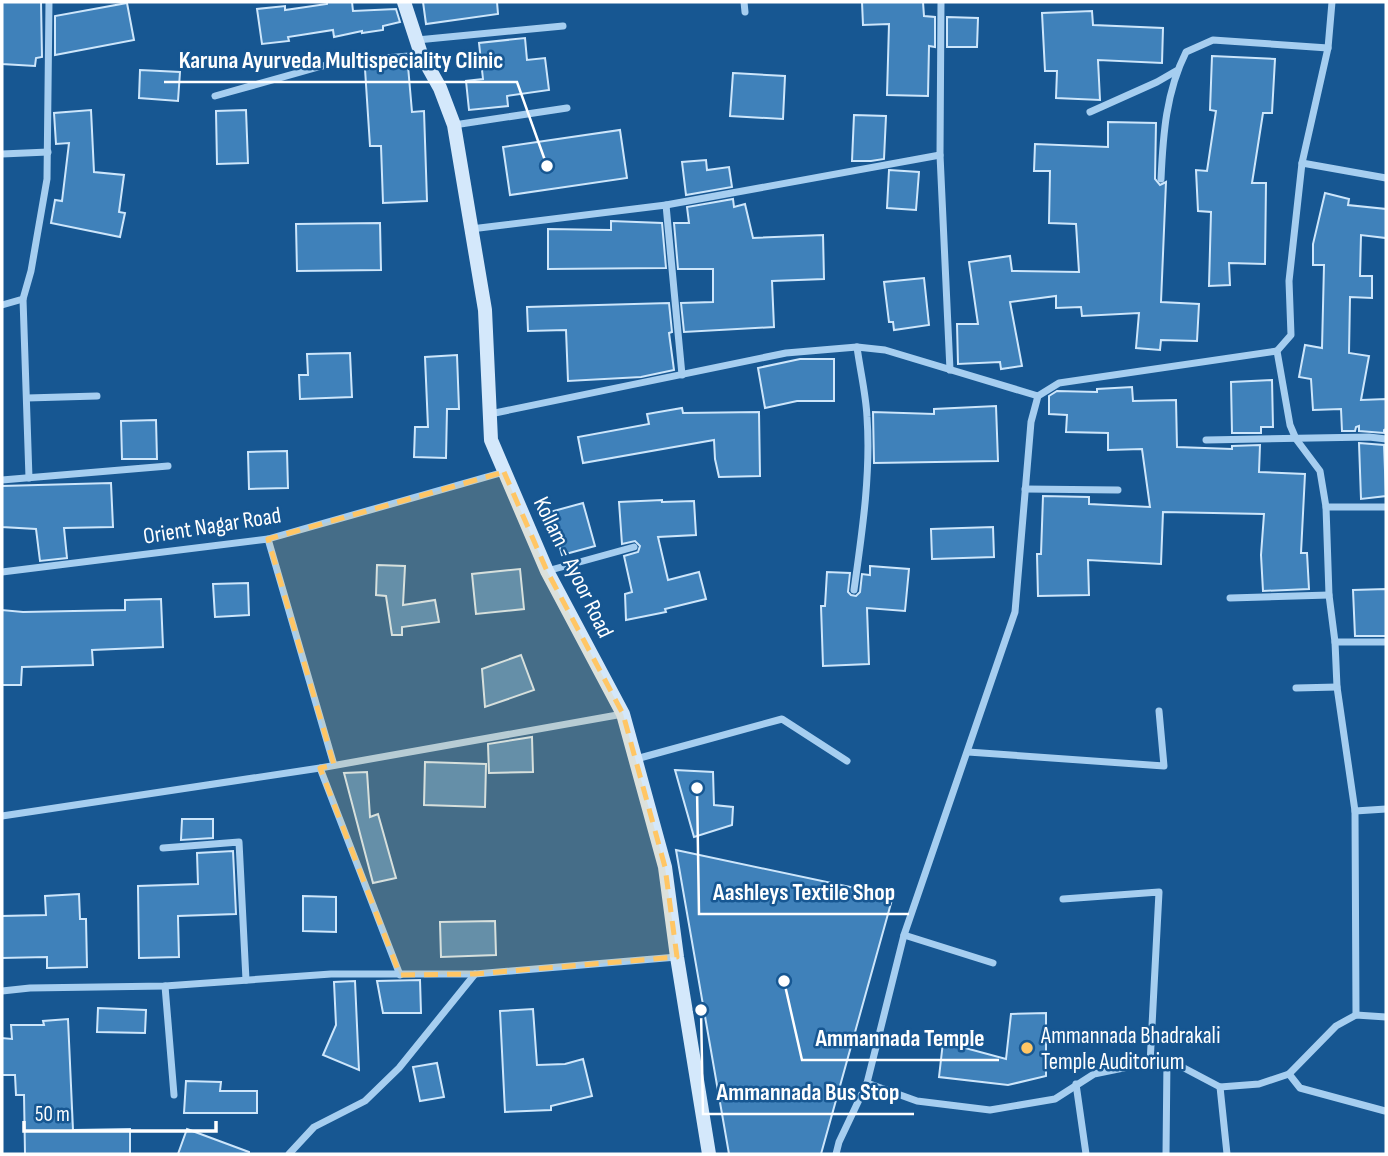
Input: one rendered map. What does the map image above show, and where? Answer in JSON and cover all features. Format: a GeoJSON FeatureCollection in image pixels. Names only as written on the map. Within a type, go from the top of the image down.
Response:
{"type":"FeatureCollection","features":[{"type":"Feature","properties":{"kind":"main road","name":"Kollam - Ayoor Road"},"geometry":{"type":"LineString","coordinates":[[404,2],[419,47],[440,88],[454,125],[485,310],[491,440],[547,571],[623,714],[665,867],[709,1154]]}},
{"type":"Feature","properties":{"kind":"street"},"geometry":{"type":"LineString","coordinates":[[29,478],[23,299],[31,271],[47,179],[49,2]]}},
{"type":"Feature","properties":{"kind":"street"},"geometry":{"type":"LineString","coordinates":[[744,2],[745,12]]}},
{"type":"Feature","properties":{"kind":"street"},"geometry":{"type":"LineString","coordinates":[[941,2],[940,155],[950,370]]}},
{"type":"Feature","properties":{"kind":"street"},"geometry":{"type":"LineString","coordinates":[[836,1154],[867,1083],[904,935],[1016,612],[1031,422],[1038,396],[1059,383],[1277,351],[1291,335],[1289,281],[1302,163],[1328,48],[1332,2]]}},
{"type":"Feature","properties":{"kind":"street"},"geometry":{"type":"LineString","coordinates":[[215,96],[322,66],[419,47],[563,26]]}},
{"type":"Feature","properties":{"kind":"street"},"geometry":{"type":"LineString","coordinates":[[1161,179],[1163,134],[1177,71],[1186,52],[1213,40],[1328,48]]}},
{"type":"Feature","properties":{"kind":"street"},"geometry":{"type":"LineString","coordinates":[[1090,112],[1177,71]]}},
{"type":"Feature","properties":{"kind":"street"},"geometry":{"type":"LineString","coordinates":[[454,125],[567,108]]}},
{"type":"Feature","properties":{"kind":"street"},"geometry":{"type":"LineString","coordinates":[[2,154],[48,152]]}},
{"type":"Feature","properties":{"kind":"street"},"geometry":{"type":"LineString","coordinates":[[471,229],[666,205],[940,155]]}},
{"type":"Feature","properties":{"kind":"street"},"geometry":{"type":"LineString","coordinates":[[1302,163],[1386,178]]}},
{"type":"Feature","properties":{"kind":"street"},"geometry":{"type":"LineString","coordinates":[[666,205],[682,374]]}},
{"type":"Feature","properties":{"kind":"street"},"geometry":{"type":"LineString","coordinates":[[2,304],[23,299]]}},
{"type":"Feature","properties":{"kind":"street"},"geometry":{"type":"LineString","coordinates":[[854,590],[862,533],[867,454],[867,416],[857,347]]}},
{"type":"Feature","properties":{"kind":"street"},"geometry":{"type":"LineString","coordinates":[[489,414],[786,352],[857,347],[885,350],[1038,396]]}},
{"type":"Feature","properties":{"kind":"street"},"geometry":{"type":"LineString","coordinates":[[1277,351],[1290,425],[1296,439],[1320,471],[1326,508],[1336,688],[1355,811],[1356,1015]]}},
{"type":"Feature","properties":{"kind":"street"},"geometry":{"type":"LineString","coordinates":[[27,398],[97,396]]}},
{"type":"Feature","properties":{"kind":"street"},"geometry":{"type":"LineString","coordinates":[[1206,440],[1386,439]]}},
{"type":"Feature","properties":{"kind":"street"},"geometry":{"type":"LineString","coordinates":[[2,480],[168,466]]}},
{"type":"Feature","properties":{"kind":"street","name":"Orient Nagar Road"},"geometry":{"type":"LineString","coordinates":[[2,572],[268,539],[504,472]]}},
{"type":"Feature","properties":{"kind":"street"},"geometry":{"type":"LineString","coordinates":[[1025,489],[1118,491]]}},
{"type":"Feature","properties":{"kind":"street"},"geometry":{"type":"LineString","coordinates":[[1326,508],[1386,507]]}},
{"type":"Feature","properties":{"kind":"street"},"geometry":{"type":"LineString","coordinates":[[268,539],[334,765]]}},
{"type":"Feature","properties":{"kind":"street"},"geometry":{"type":"LineString","coordinates":[[547,571],[634,547]]}},
{"type":"Feature","properties":{"kind":"street"},"geometry":{"type":"LineString","coordinates":[[1230,598],[1329,595]]}},
{"type":"Feature","properties":{"kind":"street"},"geometry":{"type":"LineString","coordinates":[[1335,642],[1386,642]]}},
{"type":"Feature","properties":{"kind":"street"},"geometry":{"type":"LineString","coordinates":[[1296,688],[1336,688]]}},
{"type":"Feature","properties":{"kind":"street"},"geometry":{"type":"LineString","coordinates":[[968,752],[1164,766],[1159,711]]}},
{"type":"Feature","properties":{"kind":"street"},"geometry":{"type":"LineString","coordinates":[[2,816],[320,768],[623,714]]}},
{"type":"Feature","properties":{"kind":"street"},"geometry":{"type":"LineString","coordinates":[[636,760],[782,719],[847,761]]}},
{"type":"Feature","properties":{"kind":"street"},"geometry":{"type":"LineString","coordinates":[[320,768],[400,975]]}},
{"type":"Feature","properties":{"kind":"street"},"geometry":{"type":"LineString","coordinates":[[1355,811],[1386,809]]}},
{"type":"Feature","properties":{"kind":"street"},"geometry":{"type":"LineString","coordinates":[[163,848],[239,842],[246,980]]}},
{"type":"Feature","properties":{"kind":"street"},"geometry":{"type":"LineString","coordinates":[[1063,899],[1159,892],[1150,1064]]}},
{"type":"Feature","properties":{"kind":"street"},"geometry":{"type":"LineString","coordinates":[[904,935],[993,963]]}},
{"type":"Feature","properties":{"kind":"street"},"geometry":{"type":"LineString","coordinates":[[2,991],[30,988],[165,986],[331,974],[475,974],[677,957]]}},
{"type":"Feature","properties":{"kind":"street"},"geometry":{"type":"LineString","coordinates":[[289,1154],[314,1127],[365,1101],[399,1068],[475,974]]}},
{"type":"Feature","properties":{"kind":"street"},"geometry":{"type":"LineString","coordinates":[[165,986],[174,1095]]}},
{"type":"Feature","properties":{"kind":"street"},"geometry":{"type":"LineString","coordinates":[[867,1083],[917,1101],[990,1110],[1055,1099],[1094,1074],[1167,1059],[1220,1087],[1259,1084],[1289,1074],[1336,1026],[1356,1015],[1386,1017]]}},
{"type":"Feature","properties":{"kind":"street"},"geometry":{"type":"LineString","coordinates":[[1166,1154],[1167,1059]]}},
{"type":"Feature","properties":{"kind":"street"},"geometry":{"type":"LineString","coordinates":[[1289,1074],[1300,1088],[1385,1111]]}},
{"type":"Feature","properties":{"kind":"street"},"geometry":{"type":"LineString","coordinates":[[1076,1084],[1086,1154]]}},
{"type":"Feature","properties":{"kind":"street"},"geometry":{"type":"LineString","coordinates":[[1220,1087],[1227,1154]]}},
{"type":"Feature","properties":{"kind":"highlighted area"},"geometry":{"type":"Polygon","coordinates":[[[504,472],[547,571],[623,714],[665,867],[677,957],[475,974],[400,975],[320,768],[334,765],[268,539],[504,472]]]}},
{"type":"Feature","properties":{"kind":"building"},"geometry":{"type":"Polygon","coordinates":[[[2,2],[41,2],[42,57],[36,58],[35,66],[2,64],[2,2]]]}},
{"type":"Feature","properties":{"kind":"building"},"geometry":{"type":"Polygon","coordinates":[[[327,2],[352,2],[353,11],[396,9],[400,22],[383,26],[383,30],[334,37],[333,30],[288,37],[289,41],[262,44],[257,9],[285,6],[285,10],[327,2]]]}},
{"type":"Feature","properties":{"kind":"building"},"geometry":{"type":"Polygon","coordinates":[[[423,2],[497,2],[498,14],[426,24],[423,2]]]}},
{"type":"Feature","properties":{"kind":"building"},"geometry":{"type":"Polygon","coordinates":[[[862,2],[923,2],[924,16],[935,17],[935,47],[929,46],[928,96],[887,95],[889,24],[863,25],[862,2]]]}},
{"type":"Feature","properties":{"kind":"building"},"geometry":{"type":"Polygon","coordinates":[[[127,3],[134,40],[55,55],[55,16],[127,3]]]}},
{"type":"Feature","properties":{"kind":"building"},"geometry":{"type":"Polygon","coordinates":[[[1092,11],[1093,25],[1163,28],[1162,63],[1098,60],[1100,100],[1056,98],[1057,71],[1045,71],[1042,13],[1092,11]]]}},
{"type":"Feature","properties":{"kind":"building"},"geometry":{"type":"Polygon","coordinates":[[[947,17],[978,18],[977,47],[947,47],[947,17]]]}},
{"type":"Feature","properties":{"kind":"building"},"geometry":{"type":"Polygon","coordinates":[[[525,38],[527,60],[545,58],[549,90],[507,96],[508,106],[469,110],[466,81],[483,79],[479,43],[525,38]]]}},
{"type":"Feature","properties":{"kind":"building"},"geometry":{"type":"Polygon","coordinates":[[[1212,56],[1275,59],[1272,113],[1263,113],[1252,183],[1266,183],[1265,264],[1229,263],[1230,285],[1209,286],[1211,212],[1198,211],[1196,170],[1207,171],[1216,111],[1210,110],[1212,56]]]}},
{"type":"Feature","properties":{"kind":"building"},"geometry":{"type":"Polygon","coordinates":[[[408,66],[412,112],[424,111],[427,201],[383,203],[381,146],[370,146],[365,69],[408,66]]]}},
{"type":"Feature","properties":{"kind":"building"},"geometry":{"type":"Polygon","coordinates":[[[140,70],[180,72],[178,101],[139,98],[140,70]]]}},
{"type":"Feature","properties":{"kind":"building"},"geometry":{"type":"Polygon","coordinates":[[[733,73],[785,76],[783,119],[730,116],[733,73]]]}},
{"type":"Feature","properties":{"kind":"building"},"geometry":{"type":"Polygon","coordinates":[[[91,110],[94,172],[124,175],[119,212],[125,213],[120,237],[51,223],[55,200],[62,201],[69,143],[56,144],[54,113],[91,110]]]}},
{"type":"Feature","properties":{"kind":"building"},"geometry":{"type":"Polygon","coordinates":[[[246,110],[248,163],[217,164],[216,111],[246,110]]]}},
{"type":"Feature","properties":{"kind":"building"},"geometry":{"type":"Polygon","coordinates":[[[854,115],[886,116],[884,159],[852,161],[854,115]]]}},
{"type":"Feature","properties":{"kind":"building"},"geometry":{"type":"Polygon","coordinates":[[[1108,122],[1156,123],[1155,179],[1160,185],[1166,182],[1161,302],[1199,304],[1197,341],[1161,340],[1160,350],[1136,348],[1139,313],[1082,316],[1081,307],[1056,308],[1056,296],[1010,302],[1022,366],[1001,369],[1000,362],[958,364],[957,324],[978,324],[969,262],[1010,256],[1012,271],[1079,272],[1076,224],[1049,223],[1050,171],[1034,171],[1035,144],[1108,147],[1108,122]]]}},
{"type":"Feature","properties":{"kind":"building"},"geometry":{"type":"Polygon","coordinates":[[[620,130],[627,178],[510,195],[503,147],[620,130]]]}},
{"type":"Feature","properties":{"kind":"building"},"geometry":{"type":"Polygon","coordinates":[[[706,160],[707,170],[729,167],[732,187],[686,195],[682,162],[706,160]]]}},
{"type":"Feature","properties":{"kind":"building"},"geometry":{"type":"Polygon","coordinates":[[[889,170],[919,172],[916,210],[887,208],[889,170]]]}},
{"type":"Feature","properties":{"kind":"building"},"geometry":{"type":"Polygon","coordinates":[[[1325,193],[1349,199],[1348,205],[1386,209],[1386,238],[1361,235],[1360,276],[1372,276],[1372,298],[1350,297],[1349,353],[1369,356],[1361,400],[1386,399],[1384,433],[1359,431],[1359,426],[1355,431],[1342,431],[1341,409],[1313,410],[1311,379],[1299,377],[1305,345],[1322,348],[1324,265],[1313,265],[1313,244],[1325,193]]]}},
{"type":"Feature","properties":{"kind":"building"},"geometry":{"type":"Polygon","coordinates":[[[733,199],[734,207],[745,204],[753,238],[823,235],[824,279],[772,281],[774,327],[684,332],[681,303],[713,302],[713,269],[678,269],[674,223],[689,223],[687,207],[733,199]]]}},
{"type":"Feature","properties":{"kind":"building"},"geometry":{"type":"Polygon","coordinates":[[[611,221],[662,223],[666,268],[548,269],[548,229],[611,230],[611,221]]]}},
{"type":"Feature","properties":{"kind":"building"},"geometry":{"type":"Polygon","coordinates":[[[380,223],[381,270],[297,271],[296,224],[380,223]]]}},
{"type":"Feature","properties":{"kind":"building"},"geometry":{"type":"Polygon","coordinates":[[[924,278],[929,325],[894,330],[893,322],[889,322],[884,282],[924,278]]]}},
{"type":"Feature","properties":{"kind":"building"},"geometry":{"type":"Polygon","coordinates":[[[669,303],[672,332],[669,333],[674,370],[641,377],[568,381],[566,330],[528,331],[527,307],[669,303]]]}},
{"type":"Feature","properties":{"kind":"building"},"geometry":{"type":"Polygon","coordinates":[[[350,353],[352,397],[300,399],[299,375],[308,375],[307,354],[350,353]]]}},
{"type":"Feature","properties":{"kind":"building"},"geometry":{"type":"Polygon","coordinates":[[[457,355],[459,409],[447,409],[446,458],[414,457],[415,427],[428,427],[425,357],[457,355]]]}},
{"type":"Feature","properties":{"kind":"building"},"geometry":{"type":"Polygon","coordinates":[[[800,359],[834,359],[834,401],[797,401],[765,408],[758,368],[800,359]]]}},
{"type":"Feature","properties":{"kind":"building"},"geometry":{"type":"Polygon","coordinates":[[[1272,380],[1273,427],[1261,427],[1261,433],[1232,433],[1231,382],[1272,380]]]}},
{"type":"Feature","properties":{"kind":"building"},"geometry":{"type":"Polygon","coordinates":[[[1132,387],[1133,401],[1176,400],[1177,447],[1232,449],[1232,446],[1260,445],[1259,472],[1305,474],[1301,553],[1307,553],[1309,589],[1263,591],[1261,555],[1264,514],[1163,512],[1161,564],[1088,560],[1089,595],[1038,596],[1037,554],[1041,554],[1043,496],[1089,497],[1089,504],[1150,507],[1142,449],[1108,450],[1108,433],[1066,432],[1067,415],[1049,414],[1049,396],[1057,391],[1097,392],[1097,389],[1132,387]]]}},
{"type":"Feature","properties":{"kind":"building"},"geometry":{"type":"Polygon","coordinates":[[[996,406],[998,461],[874,463],[873,412],[934,414],[934,409],[996,406]]]}},
{"type":"Feature","properties":{"kind":"building"},"geometry":{"type":"Polygon","coordinates":[[[682,408],[683,413],[759,412],[760,476],[719,477],[714,440],[583,463],[578,437],[649,424],[647,414],[682,408]]]}},
{"type":"Feature","properties":{"kind":"building"},"geometry":{"type":"Polygon","coordinates":[[[156,420],[157,459],[122,459],[121,421],[156,420]]]}},
{"type":"Feature","properties":{"kind":"building"},"geometry":{"type":"Polygon","coordinates":[[[1359,443],[1384,445],[1386,496],[1361,499],[1359,443]]]}},
{"type":"Feature","properties":{"kind":"building"},"geometry":{"type":"Polygon","coordinates":[[[287,451],[288,488],[249,489],[248,452],[287,451]]]}},
{"type":"Feature","properties":{"kind":"building"},"geometry":{"type":"Polygon","coordinates":[[[111,483],[113,527],[64,528],[67,558],[40,561],[36,529],[2,527],[2,486],[111,483]]]}},
{"type":"Feature","properties":{"kind":"building"},"geometry":{"type":"Polygon","coordinates":[[[694,501],[696,535],[658,537],[668,580],[699,572],[706,599],[665,609],[666,612],[626,620],[625,594],[632,592],[624,556],[638,552],[640,546],[635,541],[622,544],[619,502],[694,501]]]}},
{"type":"Feature","properties":{"kind":"building"},"geometry":{"type":"Polygon","coordinates":[[[583,503],[595,546],[562,555],[550,512],[583,503]]]}},
{"type":"Feature","properties":{"kind":"building"},"geometry":{"type":"Polygon","coordinates":[[[993,527],[994,557],[932,559],[931,529],[993,527]]]}},
{"type":"Feature","properties":{"kind":"building"},"geometry":{"type":"Polygon","coordinates":[[[377,565],[405,566],[403,605],[435,600],[439,622],[402,627],[402,635],[392,635],[386,596],[376,595],[377,565]]]}},
{"type":"Feature","properties":{"kind":"building"},"geometry":{"type":"Polygon","coordinates":[[[870,566],[909,569],[905,611],[867,608],[869,664],[823,666],[821,606],[825,606],[827,572],[850,573],[848,592],[856,596],[860,592],[862,574],[870,575],[870,566]]]}},
{"type":"Feature","properties":{"kind":"building"},"geometry":{"type":"Polygon","coordinates":[[[520,569],[524,609],[476,614],[472,574],[520,569]]]}},
{"type":"Feature","properties":{"kind":"building"},"geometry":{"type":"Polygon","coordinates":[[[248,583],[249,615],[215,617],[213,584],[248,583]]]}},
{"type":"Feature","properties":{"kind":"building"},"geometry":{"type":"Polygon","coordinates":[[[1386,589],[1386,636],[1355,636],[1353,590],[1386,589]]]}},
{"type":"Feature","properties":{"kind":"building"},"geometry":{"type":"Polygon","coordinates":[[[161,599],[163,647],[92,650],[93,665],[22,667],[21,685],[2,685],[2,610],[125,610],[125,600],[161,599]]]}},
{"type":"Feature","properties":{"kind":"building"},"geometry":{"type":"Polygon","coordinates":[[[521,655],[534,690],[485,707],[482,669],[521,655]]]}},
{"type":"Feature","properties":{"kind":"building"},"geometry":{"type":"Polygon","coordinates":[[[532,737],[533,772],[489,773],[488,744],[532,737]]]}},
{"type":"Feature","properties":{"kind":"building"},"geometry":{"type":"Polygon","coordinates":[[[425,762],[486,764],[485,807],[424,805],[425,762]]]}},
{"type":"Feature","properties":{"kind":"building"},"geometry":{"type":"Polygon","coordinates":[[[675,770],[713,772],[714,805],[733,807],[732,825],[694,837],[675,770]]]}},
{"type":"Feature","properties":{"kind":"building"},"geometry":{"type":"Polygon","coordinates":[[[367,772],[370,817],[378,814],[396,878],[373,883],[344,773],[367,772]]]}},
{"type":"Feature","properties":{"kind":"building"},"geometry":{"type":"Polygon","coordinates":[[[182,819],[213,819],[213,838],[181,840],[182,819]]]}},
{"type":"Feature","properties":{"kind":"building"},"geometry":{"type":"Polygon","coordinates":[[[676,850],[893,896],[821,1154],[729,1154],[676,850]]]}},
{"type":"Feature","properties":{"kind":"building"},"geometry":{"type":"Polygon","coordinates":[[[233,851],[236,914],[178,916],[179,957],[139,958],[138,886],[198,884],[197,853],[233,851]]]}},
{"type":"Feature","properties":{"kind":"building"},"geometry":{"type":"Polygon","coordinates":[[[79,894],[80,919],[86,919],[87,967],[47,968],[47,957],[2,958],[2,916],[46,915],[45,896],[79,894]]]}},
{"type":"Feature","properties":{"kind":"building"},"geometry":{"type":"Polygon","coordinates":[[[303,896],[336,897],[336,932],[303,931],[303,896]]]}},
{"type":"Feature","properties":{"kind":"building"},"geometry":{"type":"Polygon","coordinates":[[[495,921],[496,955],[441,957],[440,922],[495,921]]]}},
{"type":"Feature","properties":{"kind":"building"},"geometry":{"type":"Polygon","coordinates":[[[420,980],[421,1013],[383,1013],[377,981],[420,980]]]}},
{"type":"Feature","properties":{"kind":"building"},"geometry":{"type":"Polygon","coordinates":[[[355,981],[359,1070],[323,1055],[336,1025],[334,982],[355,981]]]}},
{"type":"Feature","properties":{"kind":"building"},"geometry":{"type":"Polygon","coordinates":[[[98,1008],[146,1010],[145,1033],[97,1032],[98,1008]]]}},
{"type":"Feature","properties":{"kind":"building"},"geometry":{"type":"Polygon","coordinates":[[[533,1009],[537,1065],[565,1064],[583,1059],[592,1096],[551,1106],[551,1110],[505,1112],[500,1011],[533,1009]]]}},
{"type":"Feature","properties":{"kind":"building","name":"Ammannada Bhadrakali Temple Auditorium"},"geometry":{"type":"Polygon","coordinates":[[[1046,1013],[1046,1076],[1008,1085],[939,1077],[943,1042],[1006,1059],[1011,1014],[1046,1013]]]}},
{"type":"Feature","properties":{"kind":"building"},"geometry":{"type":"Polygon","coordinates":[[[68,1019],[73,1130],[130,1129],[130,1154],[25,1154],[24,1095],[16,1095],[15,1075],[2,1075],[2,1038],[12,1039],[11,1025],[44,1025],[43,1021],[68,1019]]]}},
{"type":"Feature","properties":{"kind":"building"},"geometry":{"type":"Polygon","coordinates":[[[437,1063],[444,1097],[420,1101],[413,1067],[437,1063]]]}},
{"type":"Feature","properties":{"kind":"building"},"geometry":{"type":"Polygon","coordinates":[[[186,1081],[221,1082],[220,1091],[257,1091],[257,1113],[184,1113],[186,1081]]]}},
{"type":"Feature","properties":{"kind":"building"},"geometry":{"type":"Polygon","coordinates":[[[187,1129],[249,1152],[249,1154],[178,1154],[187,1129]]]}},
{"type":"Feature","properties":{"kind":"place","name":"Karuna Ayurveda Multispeciality Clinic"},"geometry":{"type":"Point","coordinates":[547,166]}},
{"type":"Feature","properties":{"kind":"place","name":"Aashleys Textile Shop"},"geometry":{"type":"Point","coordinates":[697,788]}},
{"type":"Feature","properties":{"kind":"place","name":"Ammannada Temple"},"geometry":{"type":"Point","coordinates":[784,981]}},
{"type":"Feature","properties":{"kind":"place","name":"Ammannada Bus Stop"},"geometry":{"type":"Point","coordinates":[701,1010]}},
{"type":"Feature","properties":{"kind":"place","name":"Ammannada Bhadrakali Temple Auditorium"},"geometry":{"type":"Point","coordinates":[1027,1048]}}]}
